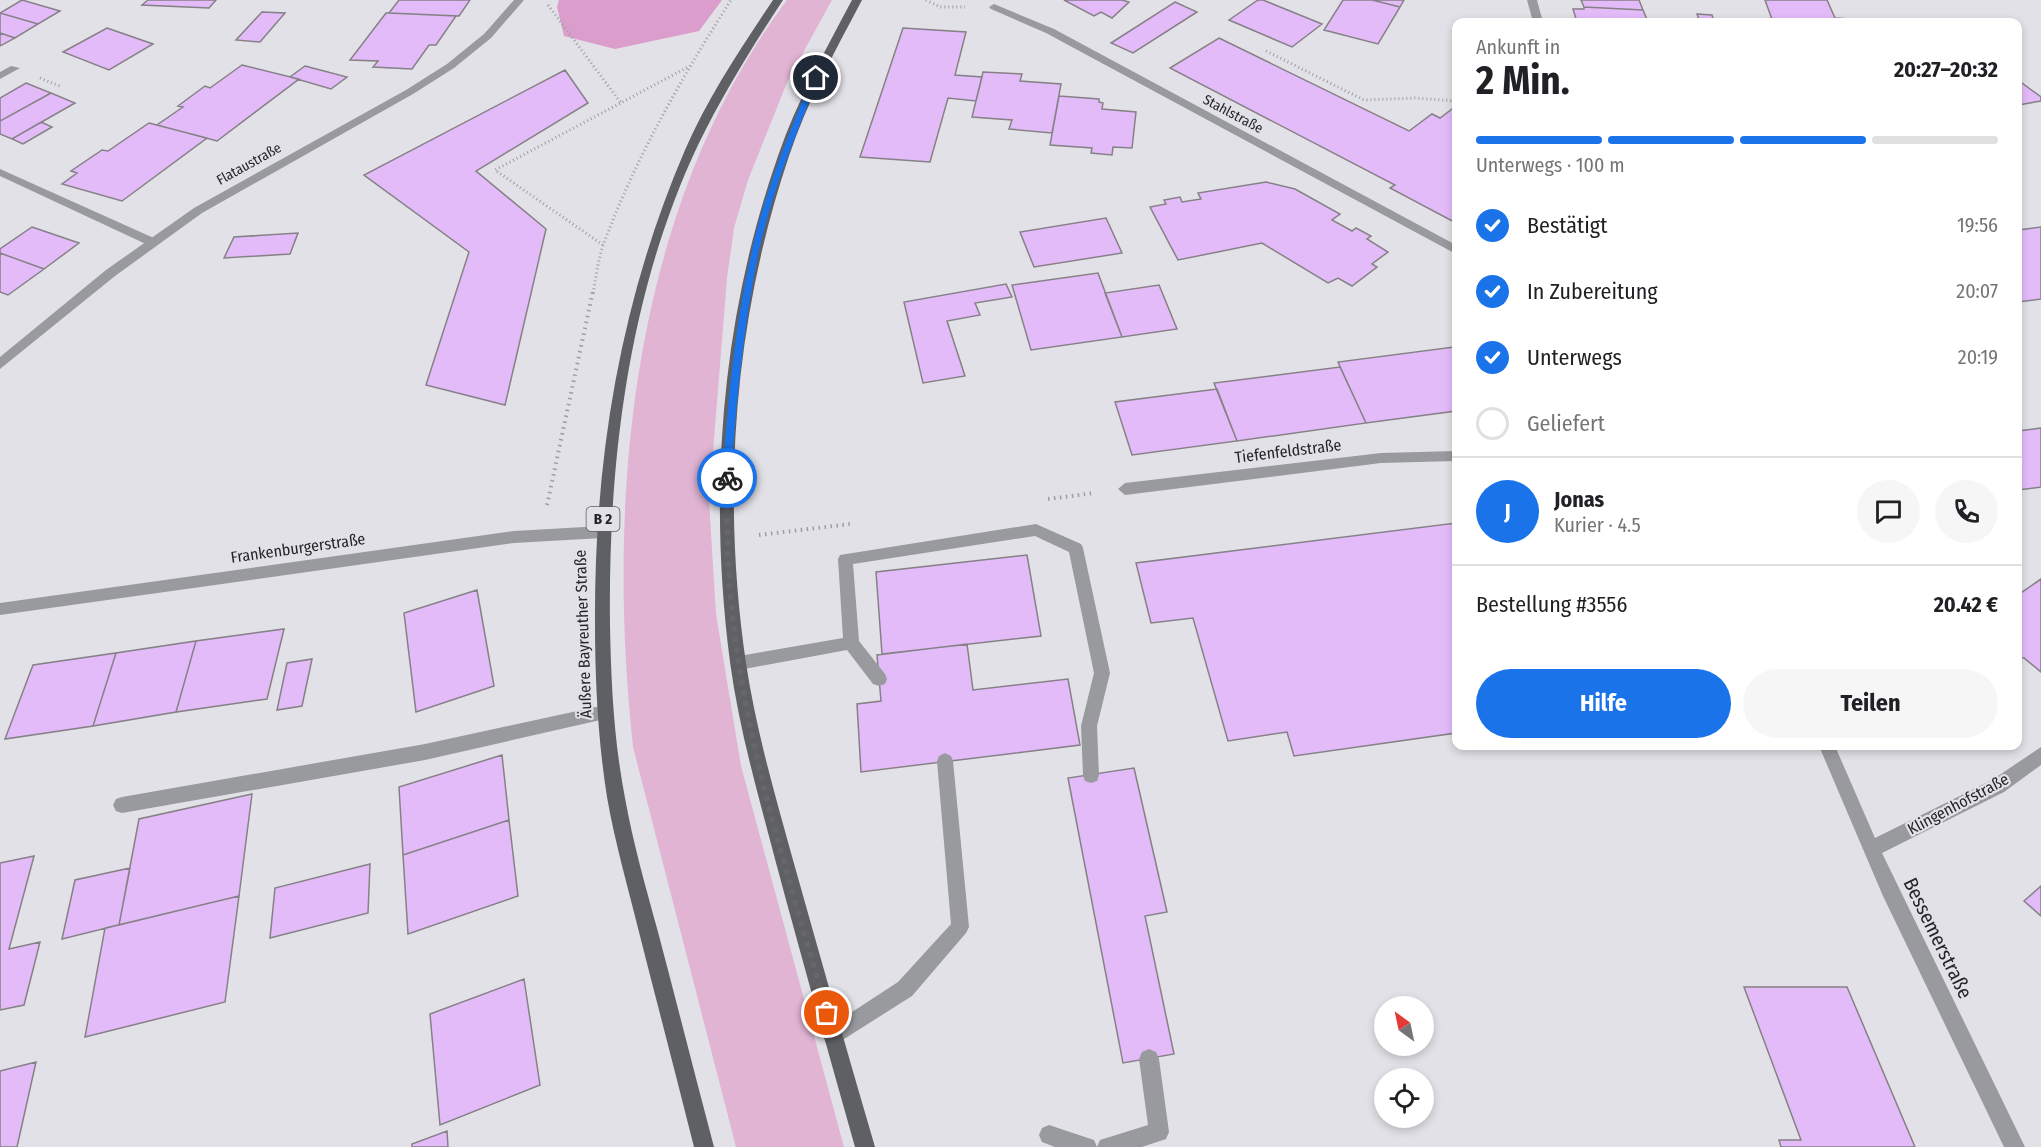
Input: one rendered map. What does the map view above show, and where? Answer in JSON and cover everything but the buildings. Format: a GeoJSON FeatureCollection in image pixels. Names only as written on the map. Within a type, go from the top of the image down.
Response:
{"type":"FeatureCollection","features":[{"type":"Feature","properties":{"kind":"main road","name":"Äußere Bayreuther Straße"},"geometry":{"type":"LineString","coordinates":[[704,1147],[616,798],[605,712],[600,590],[602,532],[609,442],[620,374],[640,296],[662,227],[704,121],[733,68],[778,0]]}},
{"type":"Feature","properties":{"kind":"main road"},"geometry":{"type":"LineString","coordinates":[[857,0],[823,63],[786,150],[755,254],[744,308],[733,386],[727,475],[726,539],[739,663],[764,788],[865,1147]]}},
{"type":"Feature","properties":{"kind":"street","name":"Flataustraße"},"geometry":{"type":"LineString","coordinates":[[0,364],[67,306],[152,242],[227,193],[408,93],[455,63],[491,33],[519,0]]}},
{"type":"Feature","properties":{"kind":"street"},"geometry":{"type":"LineString","coordinates":[[1532,0],[1537,18]]}},
{"type":"Feature","properties":{"kind":"street","name":"Stahlstraße"},"geometry":{"type":"LineString","coordinates":[[994,7],[1050,31],[1452,248]]}},
{"type":"Feature","properties":{"kind":"street"},"geometry":{"type":"LineString","coordinates":[[0,76],[15,68]]}},
{"type":"Feature","properties":{"kind":"street"},"geometry":{"type":"LineString","coordinates":[[0,172],[152,242]]}},
{"type":"Feature","properties":{"kind":"street","name":"Tiefenfeldstraße"},"geometry":{"type":"LineString","coordinates":[[1125,489],[1381,458],[1452,456]]}},
{"type":"Feature","properties":{"kind":"street"},"geometry":{"type":"LineString","coordinates":[[879,678],[851,643],[845,559],[1036,530],[1076,548],[1102,673],[1089,726],[1091,775]]}},
{"type":"Feature","properties":{"kind":"street","name":"Frankenburgerstraße"},"geometry":{"type":"LineString","coordinates":[[0,609],[514,537],[602,532]]}},
{"type":"Feature","properties":{"kind":"street"},"geometry":{"type":"LineString","coordinates":[[739,663],[851,643]]}},
{"type":"Feature","properties":{"kind":"street"},"geometry":{"type":"LineString","coordinates":[[122,805],[425,752],[605,712]]}},
{"type":"Feature","properties":{"kind":"street","name":"Bessemerstraße"},"geometry":{"type":"LineString","coordinates":[[1829,750],[1894,900],[2014,1147]]}},
{"type":"Feature","properties":{"kind":"street","name":"Klingenhofstraße"},"geometry":{"type":"LineString","coordinates":[[1872,849],[1998,786],[2041,755]]}},
{"type":"Feature","properties":{"kind":"street"},"geometry":{"type":"LineString","coordinates":[[833,1036],[905,989],[960,927],[945,762]]}},
{"type":"Feature","properties":{"kind":"street"},"geometry":{"type":"LineString","coordinates":[[1107,1147],[1159,1132],[1149,1059]]}},
{"type":"Feature","properties":{"kind":"street"},"geometry":{"type":"LineString","coordinates":[[1049,1135],[1087,1147]]}},
{"type":"Feature","properties":{"kind":"path"},"geometry":{"type":"LineString","coordinates":[[545,0],[621,103]]}},
{"type":"Feature","properties":{"kind":"path"},"geometry":{"type":"LineString","coordinates":[[926,0],[940,8],[994,7]]}},
{"type":"Feature","properties":{"kind":"path"},"geometry":{"type":"LineString","coordinates":[[1266,51],[1364,100],[1415,98],[1452,101]]}},
{"type":"Feature","properties":{"kind":"path"},"geometry":{"type":"LineString","coordinates":[[603,245],[495,170],[689,66]]}},
{"type":"Feature","properties":{"kind":"shaded area"},"geometry":{"type":"Polygon","coordinates":[[[559,0],[722,0],[699,31],[615,49],[564,36],[557,7],[559,0]]]}},
{"type":"Feature","properties":{"kind":"shaded area"},"geometry":{"type":"Polygon","coordinates":[[[787,0],[832,0],[788,80],[748,180],[734,228],[727,278],[709,501],[716,614],[741,766],[844,1147],[736,1147],[633,747],[625,651],[624,554],[629,455],[641,357],[663,262],[693,169],[734,82],[787,0]]]}},
{"type":"Feature","properties":{"kind":"way so far"},"geometry":{"type":"LineString","coordinates":[[727,478],[726,539],[742,683],[764,788],[827,1013]]}},
{"type":"Feature","properties":{"kind":"route"},"geometry":{"type":"LineString","coordinates":[[727,478],[735,366],[755,254],[786,150],[816,78]]}}]}
